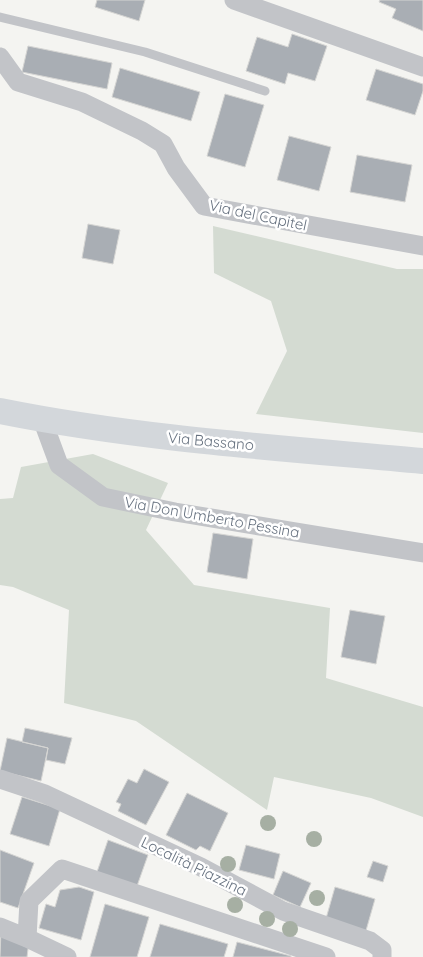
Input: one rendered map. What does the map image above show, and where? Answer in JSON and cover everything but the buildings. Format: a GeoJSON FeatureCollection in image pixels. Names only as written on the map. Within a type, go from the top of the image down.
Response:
{"type":"FeatureCollection","features":[{"type":"Feature","properties":{"kind":"main road","name":"Via Bassano"},"geometry":{"type":"LineString","coordinates":[[0,411],[151,436],[423,461]]}},
{"type":"Feature","properties":{"kind":"street"},"geometry":{"type":"LineString","coordinates":[[234,0],[423,67]]}},
{"type":"Feature","properties":{"kind":"street","name":"Via del Capitel"},"geometry":{"type":"LineString","coordinates":[[0,57],[18,82],[82,102],[142,131],[163,144],[176,168],[204,206],[423,246]]}},
{"type":"Feature","properties":{"kind":"street","name":"Via Don Umberto Pessina"},"geometry":{"type":"LineString","coordinates":[[42,419],[59,465],[103,497],[175,512],[423,554]]}},
{"type":"Feature","properties":{"kind":"street","name":"Località Piazzina"},"geometry":{"type":"LineString","coordinates":[[0,780],[45,794],[201,868],[283,911],[370,941],[382,950],[382,957]]}},
{"type":"Feature","properties":{"kind":"street"},"geometry":{"type":"LineString","coordinates":[[27,938],[29,901],[62,869],[326,957]]}},
{"type":"Feature","properties":{"kind":"street"},"geometry":{"type":"LineString","coordinates":[[0,928],[27,938],[67,957]]}},
{"type":"Feature","properties":{"kind":"lane"},"geometry":{"type":"LineString","coordinates":[[0,17],[145,52],[265,91]]}},
{"type":"Feature","properties":{"kind":"shaded area"},"geometry":{"type":"Polygon","coordinates":[[[213,226],[397,269],[423,269],[423,433],[256,414],[287,351],[271,301],[214,273],[213,226]]]}},
{"type":"Feature","properties":{"kind":"shaded area"},"geometry":{"type":"Polygon","coordinates":[[[93,454],[168,483],[146,530],[194,585],[330,608],[326,678],[423,707],[423,817],[371,798],[274,777],[267,810],[136,721],[64,703],[69,610],[13,587],[0,585],[0,499],[13,498],[21,467],[93,454]]]}}]}
